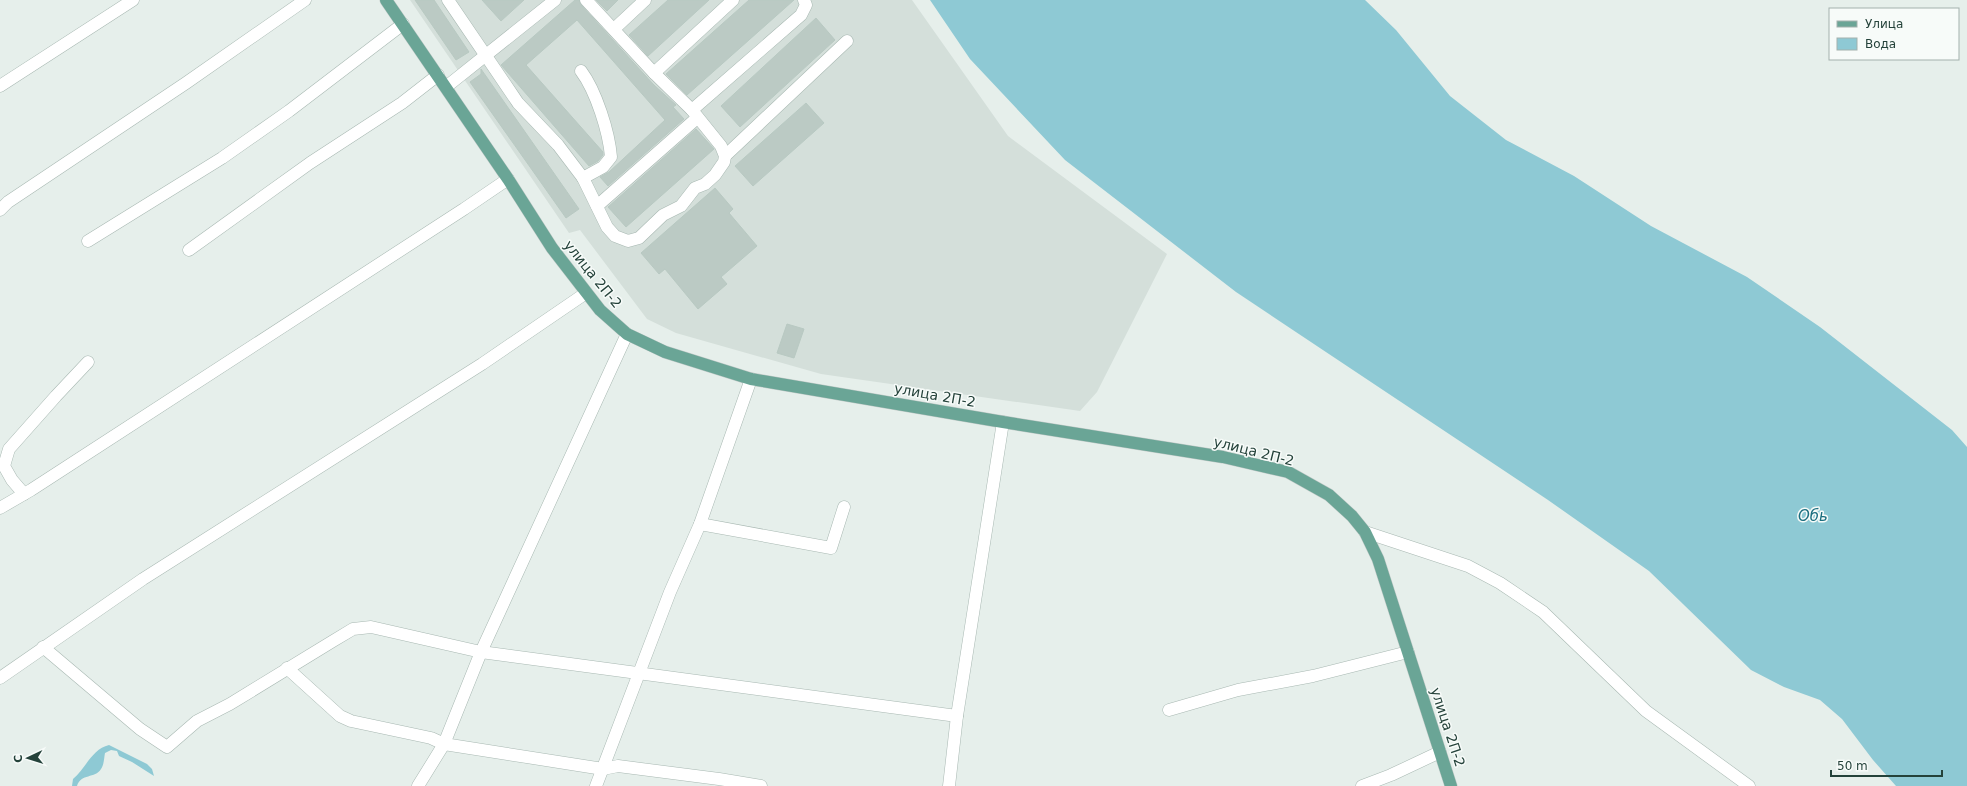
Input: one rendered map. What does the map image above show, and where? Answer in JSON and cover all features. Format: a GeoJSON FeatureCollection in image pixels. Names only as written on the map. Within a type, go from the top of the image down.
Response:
{"type":"FeatureCollection","features":[{"type":"Feature","properties":{"kind":"main road","name":"улица 2П-2"},"geometry":{"type":"LineString","coordinates":[[386,0],[508,179],[552,248],[600,310],[627,334],[665,352],[751,378],[1003,422],[1223,457],[1288,472],[1329,495],[1352,516],[1365,532],[1378,559],[1451,786]]}},
{"type":"Feature","properties":{"kind":"street"},"geometry":{"type":"LineString","coordinates":[[0,86],[133,0]]}},
{"type":"Feature","properties":{"kind":"street"},"geometry":{"type":"LineString","coordinates":[[0,210],[8,202],[186,83],[305,0]]}},
{"type":"Feature","properties":{"kind":"street"},"geometry":{"type":"LineString","coordinates":[[448,0],[518,103],[558,145],[583,178],[607,227],[615,236],[628,241],[639,238],[663,215],[681,206],[695,188],[705,184],[716,175],[724,162],[725,156],[721,146],[694,114],[586,0]]}},
{"type":"Feature","properties":{"kind":"street"},"geometry":{"type":"LineString","coordinates":[[446,88],[555,0]]}},
{"type":"Feature","properties":{"kind":"street"},"geometry":{"type":"LineString","coordinates":[[614,30],[645,0]]}},
{"type":"Feature","properties":{"kind":"street"},"geometry":{"type":"LineString","coordinates":[[654,73],[733,0]]}},
{"type":"Feature","properties":{"kind":"street"},"geometry":{"type":"LineString","coordinates":[[597,206],[801,15],[806,5],[804,0]]}},
{"type":"Feature","properties":{"kind":"street"},"geometry":{"type":"LineString","coordinates":[[88,241],[222,158],[289,111],[403,24]]}},
{"type":"Feature","properties":{"kind":"street"},"geometry":{"type":"LineString","coordinates":[[725,156],[847,41]]}},
{"type":"Feature","properties":{"kind":"street"},"geometry":{"type":"LineString","coordinates":[[581,71],[589,82],[603,120],[610,144],[611,157],[603,167],[583,178]]}},
{"type":"Feature","properties":{"kind":"street"},"geometry":{"type":"LineString","coordinates":[[189,250],[310,163],[402,103],[438,75]]}},
{"type":"Feature","properties":{"kind":"street"},"geometry":{"type":"LineString","coordinates":[[0,508],[345,287],[508,179]]}},
{"type":"Feature","properties":{"kind":"street"},"geometry":{"type":"LineString","coordinates":[[0,678],[143,579],[482,364],[586,293]]}},
{"type":"Feature","properties":{"kind":"street"},"geometry":{"type":"LineString","coordinates":[[418,786],[444,744],[480,652],[627,334]]}},
{"type":"Feature","properties":{"kind":"street"},"geometry":{"type":"LineString","coordinates":[[24,494],[12,480],[4,466],[9,449],[88,362]]}},
{"type":"Feature","properties":{"kind":"street"},"geometry":{"type":"LineString","coordinates":[[596,786],[638,672],[670,592],[700,524],[751,378]]}},
{"type":"Feature","properties":{"kind":"street"},"geometry":{"type":"LineString","coordinates":[[949,786],[957,716],[1003,422]]}},
{"type":"Feature","properties":{"kind":"street"},"geometry":{"type":"LineString","coordinates":[[700,524],[831,548],[844,507]]}},
{"type":"Feature","properties":{"kind":"street"},"geometry":{"type":"LineString","coordinates":[[1365,532],[1468,566],[1500,583],[1543,612],[1646,711],[1749,786]]}},
{"type":"Feature","properties":{"kind":"street"},"geometry":{"type":"LineString","coordinates":[[43,647],[140,729],[167,747],[198,721],[230,704],[353,629],[371,627],[480,652],[957,716]]}},
{"type":"Feature","properties":{"kind":"street"},"geometry":{"type":"LineString","coordinates":[[1169,710],[1238,690],[1313,676],[1408,652]]}},
{"type":"Feature","properties":{"kind":"street"},"geometry":{"type":"LineString","coordinates":[[288,668],[340,716],[351,721],[431,738],[444,744],[603,769],[618,766],[761,786]]}},
{"type":"Feature","properties":{"kind":"street"},"geometry":{"type":"LineString","coordinates":[[1362,786],[1391,775],[1440,752]]}},
{"type":"Feature","properties":{"kind":"shaded area"},"geometry":{"type":"Polygon","coordinates":[[[410,0],[912,0],[1008,136],[1167,254],[1097,392],[1080,411],[821,374],[676,333],[647,319],[580,230],[569,233],[410,0]]]}},
{"type":"Feature","properties":{"kind":"water","name":"Обь"},"geometry":{"type":"Polygon","coordinates":[[[930,0],[1365,0],[1396,30],[1450,96],[1506,140],[1574,176],[1651,226],[1747,277],[1820,327],[1952,430],[1967,447],[1967,786],[1896,786],[1873,760],[1842,719],[1820,700],[1784,687],[1751,670],[1649,571],[1548,500],[1236,292],[1065,160],[970,59],[930,0]]]}},
{"type":"Feature","properties":{"kind":"water"},"geometry":{"type":"Polygon","coordinates":[[[109,745],[147,764],[152,769],[154,776],[132,762],[119,756],[117,751],[111,750],[105,753],[103,766],[98,772],[82,779],[77,786],[72,786],[73,779],[98,750],[109,745]]]}},
{"type":"Feature","properties":{"kind":"building"},"geometry":{"type":"Polygon","coordinates":[[[415,0],[434,0],[469,52],[456,60],[415,0]]]}},
{"type":"Feature","properties":{"kind":"building"},"geometry":{"type":"Polygon","coordinates":[[[482,0],[524,0],[501,21],[482,0]]]}},
{"type":"Feature","properties":{"kind":"building"},"geometry":{"type":"Polygon","coordinates":[[[575,0],[579,0],[581,5],[654,85],[676,105],[673,107],[684,119],[608,186],[600,177],[609,172],[665,120],[577,20],[526,65],[603,152],[603,155],[598,161],[589,166],[501,65],[575,0]]]}},
{"type":"Feature","properties":{"kind":"building"},"geometry":{"type":"Polygon","coordinates":[[[596,0],[618,0],[607,11],[596,0]]]}},
{"type":"Feature","properties":{"kind":"building"},"geometry":{"type":"Polygon","coordinates":[[[668,0],[709,0],[648,56],[629,35],[668,0]]]}},
{"type":"Feature","properties":{"kind":"building"},"geometry":{"type":"Polygon","coordinates":[[[749,0],[794,0],[687,95],[666,74],[749,0]]]}},
{"type":"Feature","properties":{"kind":"building"},"geometry":{"type":"Polygon","coordinates":[[[816,18],[835,40],[740,127],[721,106],[816,18]]]}},
{"type":"Feature","properties":{"kind":"building"},"geometry":{"type":"Polygon","coordinates":[[[481,69],[579,209],[566,218],[470,82],[481,74],[481,69]]]}},
{"type":"Feature","properties":{"kind":"building"},"geometry":{"type":"Polygon","coordinates":[[[806,103],[824,123],[753,186],[735,166],[806,103]]]}},
{"type":"Feature","properties":{"kind":"building"},"geometry":{"type":"Polygon","coordinates":[[[696,129],[714,149],[626,227],[608,207],[696,129]]]}},
{"type":"Feature","properties":{"kind":"building"},"geometry":{"type":"Polygon","coordinates":[[[715,188],[733,209],[729,213],[757,246],[721,277],[727,284],[698,309],[665,269],[659,274],[641,253],[715,188]]]}},
{"type":"Feature","properties":{"kind":"building"},"geometry":{"type":"Polygon","coordinates":[[[787,324],[804,329],[794,358],[777,353],[787,324]]]}}]}
